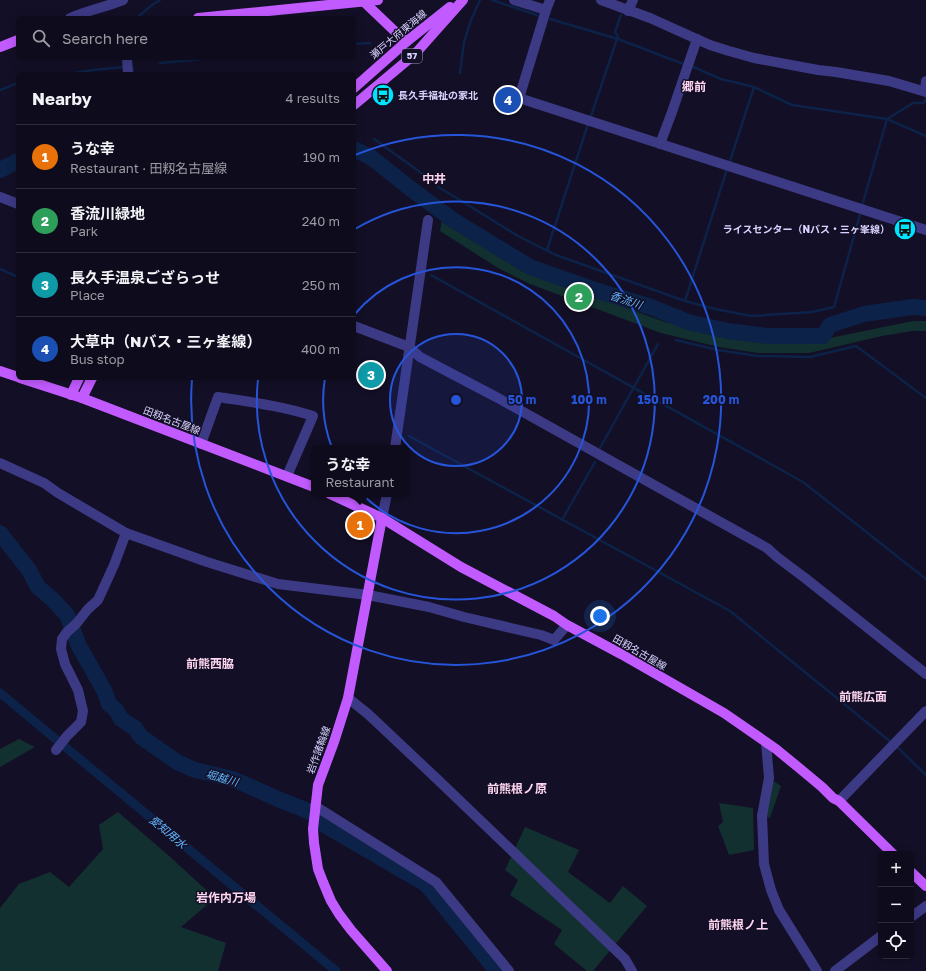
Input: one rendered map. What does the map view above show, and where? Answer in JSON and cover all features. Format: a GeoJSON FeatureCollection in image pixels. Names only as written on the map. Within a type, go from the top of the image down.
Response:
{"type":"FeatureCollection","features":[{"type":"Feature","properties":{"kind":"main road"},"geometry":{"type":"LineString","coordinates":[[217,16],[378,0]]}},
{"type":"Feature","properties":{"kind":"main road","name":"瀬戸大府東海線"},"geometry":{"type":"LineString","coordinates":[[356,86],[406,42],[459,0]]}},
{"type":"Feature","properties":{"kind":"main road","name":"瀬戸大府東海線"},"geometry":{"type":"LineString","coordinates":[[356,103],[415,54],[463,0]]}},
{"type":"Feature","properties":{"kind":"main road"},"geometry":{"type":"LineString","coordinates":[[363,1],[406,42]]}},
{"type":"Feature","properties":{"kind":"main road"},"geometry":{"type":"LineString","coordinates":[[0,46],[16,41]]}},
{"type":"Feature","properties":{"kind":"main road","name":"田籾名古屋線"},"geometry":{"type":"LineString","coordinates":[[0,371],[16,377]]}},
{"type":"Feature","properties":{"kind":"main road","name":"田籾名古屋線"},"geometry":{"type":"LineString","coordinates":[[25,380],[82,398],[311,486]]}},
{"type":"Feature","properties":{"kind":"main road"},"geometry":{"type":"LineString","coordinates":[[71,395],[78,380]]}},
{"type":"Feature","properties":{"kind":"main road"},"geometry":{"type":"LineString","coordinates":[[82,398],[91,380]]}},
{"type":"Feature","properties":{"kind":"main road","name":"田籾名古屋線"},"geometry":{"type":"LineString","coordinates":[[336,497],[382,518],[461,567],[554,616],[567,625],[724,713],[766,742],[798,767],[833,798],[839,801],[890,851]]}},
{"type":"Feature","properties":{"kind":"main road","name":"岩作諸輪線"},"geometry":{"type":"LineString","coordinates":[[382,518],[348,698],[318,785],[313,829],[318,869],[331,901],[351,930],[387,971]]}},
{"type":"Feature","properties":{"kind":"main road"},"geometry":{"type":"LineString","coordinates":[[914,875],[926,886]]}},
{"type":"Feature","properties":{"kind":"street"},"geometry":{"type":"LineString","coordinates":[[75,16],[123,0]]}},
{"type":"Feature","properties":{"kind":"street"},"geometry":{"type":"LineString","coordinates":[[514,0],[548,5],[519,98],[926,230]]}},
{"type":"Feature","properties":{"kind":"street"},"geometry":{"type":"LineString","coordinates":[[601,0],[650,18],[710,45],[754,58],[926,88]]}},
{"type":"Feature","properties":{"kind":"street"},"geometry":{"type":"LineString","coordinates":[[628,11],[633,0]]}},
{"type":"Feature","properties":{"kind":"street"},"geometry":{"type":"LineString","coordinates":[[660,144],[697,39]]}},
{"type":"Feature","properties":{"kind":"street"},"geometry":{"type":"LineString","coordinates":[[127,60],[128,72]]}},
{"type":"Feature","properties":{"kind":"street"},"geometry":{"type":"LineString","coordinates":[[0,197],[16,203]]}},
{"type":"Feature","properties":{"kind":"street"},"geometry":{"type":"LineString","coordinates":[[395,445],[428,220]]}},
{"type":"Feature","properties":{"kind":"street"},"geometry":{"type":"LineString","coordinates":[[356,327],[409,347],[420,357],[498,398],[767,548],[777,558],[805,578],[926,674]]}},
{"type":"Feature","properties":{"kind":"street"},"geometry":{"type":"LineString","coordinates":[[201,444],[218,397],[279,407],[314,416],[287,476]]}},
{"type":"Feature","properties":{"kind":"street"},"geometry":{"type":"LineString","coordinates":[[0,463],[44,484],[126,533],[207,562],[278,584],[368,595],[429,607],[541,635],[554,640],[567,625]]}},
{"type":"Feature","properties":{"kind":"street"},"geometry":{"type":"LineString","coordinates":[[382,518],[386,497]]}},
{"type":"Feature","properties":{"kind":"street"},"geometry":{"type":"LineString","coordinates":[[56,750],[81,722],[84,711],[78,690],[65,664],[61,649],[62,639],[88,609],[98,600],[114,565],[126,533]]}},
{"type":"Feature","properties":{"kind":"street"},"geometry":{"type":"LineString","coordinates":[[348,698],[368,714],[436,778],[625,959],[632,971]]}},
{"type":"Feature","properties":{"kind":"street"},"geometry":{"type":"LineString","coordinates":[[839,801],[926,711]]}},
{"type":"Feature","properties":{"kind":"street"},"geometry":{"type":"LineString","coordinates":[[766,742],[769,778],[762,816],[764,864],[778,910],[817,971]]}},
{"type":"Feature","properties":{"kind":"street"},"geometry":{"type":"LineString","coordinates":[[315,806],[436,882],[509,971]]}},
{"type":"Feature","properties":{"kind":"street"},"geometry":{"type":"LineString","coordinates":[[914,915],[926,906]]}},
{"type":"Feature","properties":{"kind":"street"},"geometry":{"type":"LineString","coordinates":[[835,971],[878,938]]}},
{"type":"Feature","properties":{"kind":"green space"},"geometry":{"type":"Polygon","coordinates":[[[442,219],[502,259],[535,275],[665,322],[722,337],[759,342],[810,342],[913,321],[926,321],[926,331],[912,331],[882,336],[809,353],[758,353],[719,347],[661,333],[530,284],[498,268],[440,231],[442,219]]]}},
{"type":"Feature","properties":{"kind":"green space"},"geometry":{"type":"Polygon","coordinates":[[[19,739],[35,747],[0,767],[0,749],[19,739]]]}},
{"type":"Feature","properties":{"kind":"green space"},"geometry":{"type":"Polygon","coordinates":[[[769,778],[781,786],[770,818],[762,816],[769,778]]]}},
{"type":"Feature","properties":{"kind":"green space"},"geometry":{"type":"Polygon","coordinates":[[[719,803],[753,808],[754,850],[729,855],[718,826],[723,822],[719,803]]]}},
{"type":"Feature","properties":{"kind":"green space"},"geometry":{"type":"Polygon","coordinates":[[[118,812],[215,898],[181,927],[226,943],[218,971],[0,971],[0,908],[19,884],[50,872],[69,887],[103,849],[99,825],[118,812]]]}},
{"type":"Feature","properties":{"kind":"green space"},"geometry":{"type":"Polygon","coordinates":[[[525,827],[579,850],[568,872],[610,903],[623,886],[647,906],[593,971],[587,971],[554,944],[562,930],[510,895],[518,880],[505,870],[525,827]]]}},
{"type":"Feature","properties":{"kind":"waterway"},"geometry":{"type":"LineString","coordinates":[[139,16],[160,0]]}},
{"type":"Feature","properties":{"kind":"waterway"},"geometry":{"type":"LineString","coordinates":[[460,73],[464,42],[471,20],[480,0]]}},
{"type":"Feature","properties":{"kind":"waterway"},"geometry":{"type":"LineString","coordinates":[[492,0],[537,15]]}},
{"type":"Feature","properties":{"kind":"waterway"},"geometry":{"type":"LineString","coordinates":[[590,119],[618,36],[615,32],[621,15]]}},
{"type":"Feature","properties":{"kind":"waterway"},"geometry":{"type":"LineString","coordinates":[[550,19],[618,39],[686,65]]}},
{"type":"Feature","properties":{"kind":"waterway"},"geometry":{"type":"LineString","coordinates":[[356,44],[370,43]]}},
{"type":"Feature","properties":{"kind":"waterway"},"geometry":{"type":"LineString","coordinates":[[160,63],[192,60]]}},
{"type":"Feature","properties":{"kind":"waterway"},"geometry":{"type":"LineString","coordinates":[[691,66],[721,79],[754,87],[792,105],[887,119],[926,136]]}},
{"type":"Feature","properties":{"kind":"waterway"},"geometry":{"type":"LineString","coordinates":[[80,72],[124,67]]}},
{"type":"Feature","properties":{"kind":"waterway"},"geometry":{"type":"LineString","coordinates":[[0,90],[16,84]]}},
{"type":"Feature","properties":{"kind":"waterway"},"geometry":{"type":"LineString","coordinates":[[729,164],[754,87]]}},
{"type":"Feature","properties":{"kind":"waterway"},"geometry":{"type":"LineString","coordinates":[[862,206],[887,119],[913,103],[924,103],[926,98]]}},
{"type":"Feature","properties":{"kind":"waterway"},"geometry":{"type":"LineString","coordinates":[[547,250],[588,124]]}},
{"type":"Feature","properties":{"kind":"waterway"},"geometry":{"type":"LineString","coordinates":[[374,139],[424,175]]}},
{"type":"Feature","properties":{"kind":"waterway","name":"香流川"},"geometry":{"type":"LineString","coordinates":[[356,150],[372,158],[453,220],[530,267],[598,291],[651,307],[688,322],[728,331],[768,336],[823,336],[830,325],[864,314],[912,307],[926,308]]}},
{"type":"Feature","properties":{"kind":"waterway","name":"香流川"},"geometry":{"type":"LineString","coordinates":[[0,170],[16,162]]}},
{"type":"Feature","properties":{"kind":"waterway"},"geometry":{"type":"LineString","coordinates":[[685,301],[727,169]]}},
{"type":"Feature","properties":{"kind":"waterway"},"geometry":{"type":"LineString","coordinates":[[438,187],[518,236],[556,255],[685,301],[751,316],[812,312],[834,307],[861,211]]}},
{"type":"Feature","properties":{"kind":"waterway"},"geometry":{"type":"LineString","coordinates":[[0,269],[16,276]]}},
{"type":"Feature","properties":{"kind":"waterway"},"geometry":{"type":"LineString","coordinates":[[431,275],[803,482],[926,579]]}},
{"type":"Feature","properties":{"kind":"waterway"},"geometry":{"type":"LineString","coordinates":[[676,340],[718,350],[758,356],[810,357],[856,346],[926,398]]}},
{"type":"Feature","properties":{"kind":"waterway"},"geometry":{"type":"LineString","coordinates":[[600,448],[658,344]]}},
{"type":"Feature","properties":{"kind":"waterway"},"geometry":{"type":"LineString","coordinates":[[409,436],[730,611],[892,743]]}},
{"type":"Feature","properties":{"kind":"waterway"},"geometry":{"type":"LineString","coordinates":[[562,520],[595,462]]}},
{"type":"Feature","properties":{"kind":"waterway","name":"堀越川"},"geometry":{"type":"LineString","coordinates":[[0,533],[29,570],[38,587],[67,615],[79,646],[105,692],[109,704],[116,710],[121,719],[135,728],[140,736],[177,762],[195,770],[233,779],[313,813],[323,824],[426,884],[497,971]]}},
{"type":"Feature","properties":{"kind":"waterway","name":"愛知用水"},"geometry":{"type":"LineString","coordinates":[[0,693],[336,971]]}},
{"type":"Feature","properties":{"kind":"waterway"},"geometry":{"type":"LineString","coordinates":[[896,746],[926,775]]}},
{"type":"Feature","properties":{"kind":"place","name":"長久手福祉の家北"},"geometry":{"type":"Point","coordinates":[383,95]}},
{"type":"Feature","properties":{"kind":"place","name":"大草中（Nバス・三ヶ峯線）"},"geometry":{"type":"Point","coordinates":[508,100]}},
{"type":"Feature","properties":{"kind":"place","name":"ライスセンター（Nバス・三ヶ峯線）"},"geometry":{"type":"Point","coordinates":[905,229]}},
{"type":"Feature","properties":{"kind":"place","name":"香流川緑地"},"geometry":{"type":"Point","coordinates":[579,297]}},
{"type":"Feature","properties":{"kind":"place","name":"長久手温泉ござらっせ"},"geometry":{"type":"Point","coordinates":[371,375]}},
{"type":"Feature","properties":{"kind":"place","name":"うな幸"},"geometry":{"type":"Point","coordinates":[360,525]}},
{"type":"Feature","properties":{"kind":"district","name":"郷前"},"geometry":{"type":"Point","coordinates":[694,87]}},
{"type":"Feature","properties":{"kind":"district","name":"中井"},"geometry":{"type":"Point","coordinates":[434,179]}},
{"type":"Feature","properties":{"kind":"district","name":"前熊西脇"},"geometry":{"type":"Point","coordinates":[210,664]}},
{"type":"Feature","properties":{"kind":"district","name":"前熊広面"},"geometry":{"type":"Point","coordinates":[863,697]}},
{"type":"Feature","properties":{"kind":"district","name":"前熊根ノ原"},"geometry":{"type":"Point","coordinates":[517,789]}},
{"type":"Feature","properties":{"kind":"district","name":"岩作内万場"},"geometry":{"type":"Point","coordinates":[226,898]}},
{"type":"Feature","properties":{"kind":"district","name":"前熊根ノ上"},"geometry":{"type":"Point","coordinates":[738,925]}}]}
